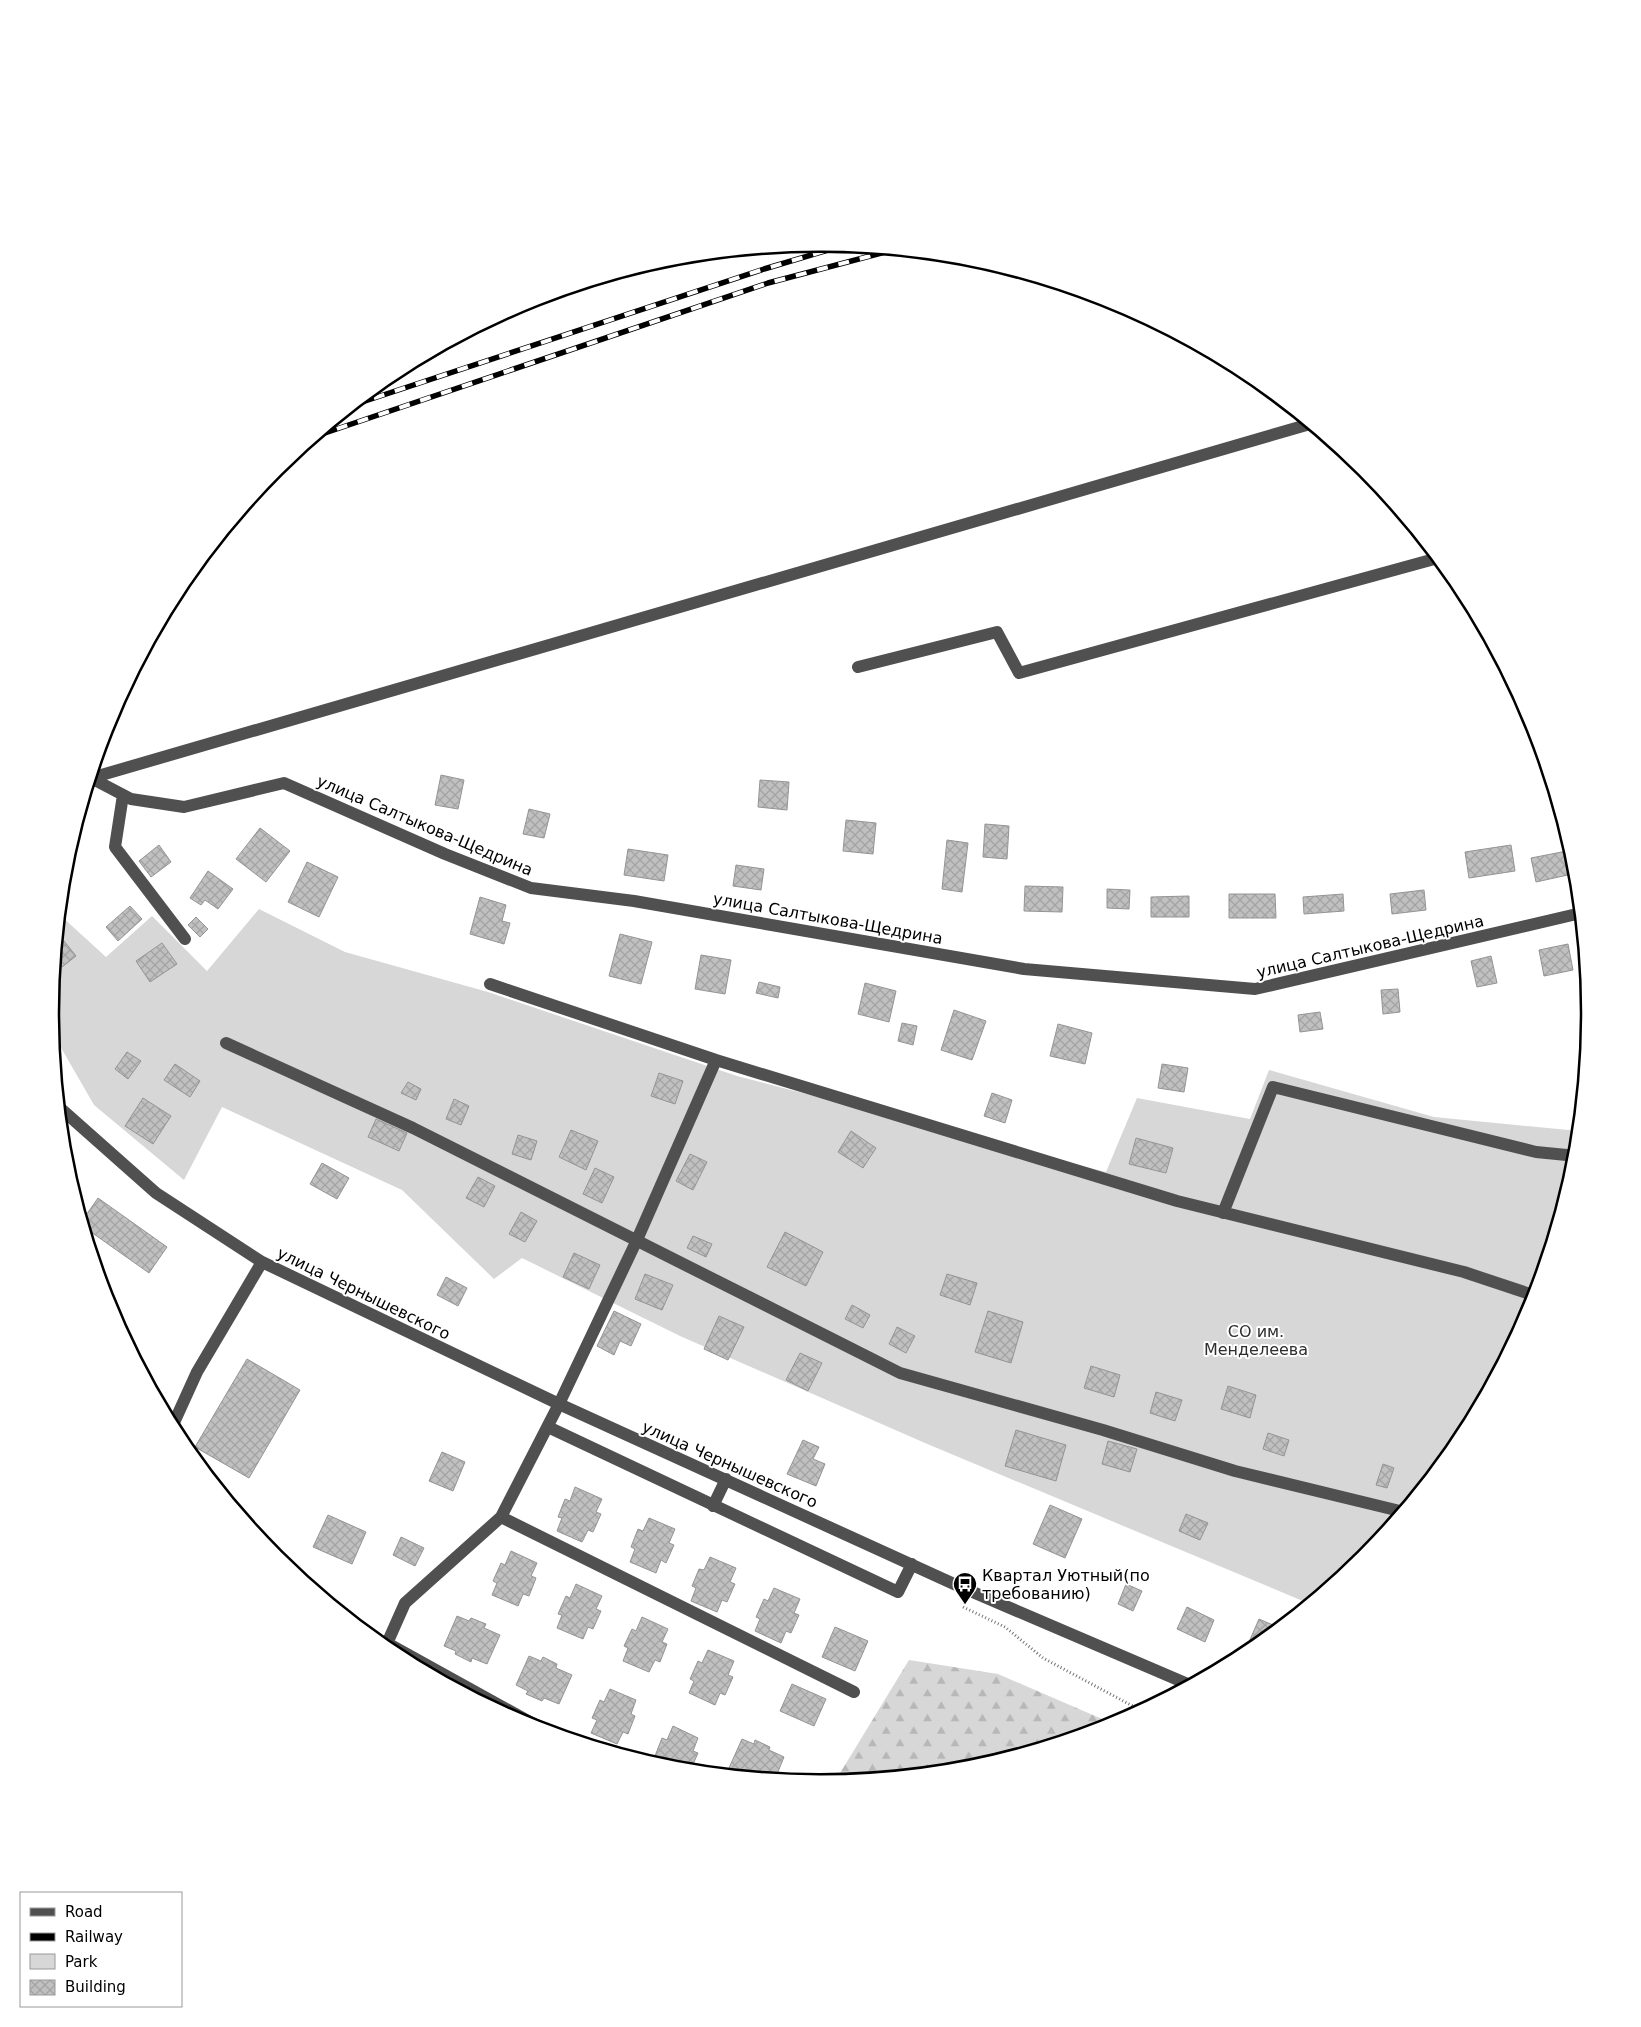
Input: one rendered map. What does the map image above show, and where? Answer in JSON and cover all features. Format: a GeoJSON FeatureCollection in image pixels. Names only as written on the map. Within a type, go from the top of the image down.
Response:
{"type":"FeatureCollection","features":[{"type":"Feature","properties":{"kind":"street"},"geometry":{"type":"LineString","coordinates":[[97,776],[1304,426]]}},
{"type":"Feature","properties":{"kind":"street"},"geometry":{"type":"LineString","coordinates":[[858,667],[997,632],[1018,673],[1432,560]]}},
{"type":"Feature","properties":{"kind":"street","name":"улица Салтыкова-Щедрина"},"geometry":{"type":"LineString","coordinates":[[96,780],[131,799],[184,808],[284,783],[445,854],[531,888],[634,901],[1024,968],[1255,989],[1576,914]]}},
{"type":"Feature","properties":{"kind":"street"},"geometry":{"type":"LineString","coordinates":[[123,795],[114,847],[185,938]]}},
{"type":"Feature","properties":{"kind":"street"},"geometry":{"type":"LineString","coordinates":[[490,984],[716,1060],[1177,1201],[1464,1272],[1528,1293]]}},
{"type":"Feature","properties":{"kind":"street"},"geometry":{"type":"LineString","coordinates":[[226,1043],[413,1128],[636,1242],[900,1373],[1084,1425],[1235,1471],[1398,1510]]}},
{"type":"Feature","properties":{"kind":"street"},"geometry":{"type":"LineString","coordinates":[[388,1641],[405,1603],[501,1517],[548,1427],[636,1242],[716,1060]]}},
{"type":"Feature","properties":{"kind":"street"},"geometry":{"type":"LineString","coordinates":[[1223,1212],[1273,1087],[1536,1152],[1569,1155]]}},
{"type":"Feature","properties":{"kind":"street","name":"улица Чернышевского"},"geometry":{"type":"LineString","coordinates":[[65,1113],[156,1193],[262,1262],[559,1404],[912,1564],[1184,1682]]}},
{"type":"Feature","properties":{"kind":"street","name":"улица Чернышевского"},"geometry":{"type":"LineString","coordinates":[[176,1419],[197,1372],[262,1262]]}},
{"type":"Feature","properties":{"kind":"street"},"geometry":{"type":"LineString","coordinates":[[548,1427],[898,1592],[912,1564]]}},
{"type":"Feature","properties":{"kind":"street"},"geometry":{"type":"LineString","coordinates":[[713,1506],[726,1480]]}},
{"type":"Feature","properties":{"kind":"street"},"geometry":{"type":"LineString","coordinates":[[501,1517],[854,1692]]}},
{"type":"Feature","properties":{"kind":"path"},"geometry":{"type":"LineString","coordinates":[[954,1603],[1005,1628],[1043,1658],[1135,1707]]}},
{"type":"Feature","properties":{"kind":"green space","name":"СО им. Менделеева"},"geometry":{"type":"Polygon","coordinates":[[[259,909],[345,952],[488,992],[737,1076],[1106,1172],[1137,1098],[1250,1119],[1269,1070],[1434,1117],[1573,1130],[1568,1162],[1542,1258],[1504,1350],[1480,1394],[1454,1437],[1393,1516],[1359,1552],[1304,1602],[925,1443],[680,1336],[522,1258],[494,1279],[402,1190],[222,1107],[184,1180],[94,1105],[60,1045],[60,964],[64,919],[106,957],[152,916],[207,971],[259,909]]]}},
{"type":"Feature","properties":{"kind":"green space"},"geometry":{"type":"Polygon","coordinates":[[[909,1660],[998,1674],[1104,1720],[1065,1735],[969,1761],[920,1769],[870,1774],[839,1775],[909,1660]]]}},
{"type":"Feature","properties":{"kind":"building"},"geometry":{"type":"Polygon","coordinates":[[[441,775],[464,780],[458,809],[435,805],[441,775]]]}},
{"type":"Feature","properties":{"kind":"building"},"geometry":{"type":"Polygon","coordinates":[[[760,780],[789,782],[787,810],[758,807],[760,780]]]}},
{"type":"Feature","properties":{"kind":"building"},"geometry":{"type":"Polygon","coordinates":[[[529,809],[550,814],[544,838],[523,834],[529,809]]]}},
{"type":"Feature","properties":{"kind":"building"},"geometry":{"type":"Polygon","coordinates":[[[846,820],[876,823],[873,854],[843,851],[846,820]]]}},
{"type":"Feature","properties":{"kind":"building"},"geometry":{"type":"Polygon","coordinates":[[[985,824],[1009,826],[1007,859],[983,857],[985,824]]]}},
{"type":"Feature","properties":{"kind":"building"},"geometry":{"type":"Polygon","coordinates":[[[260,828],[290,851],[266,882],[236,859],[260,828]]]}},
{"type":"Feature","properties":{"kind":"building"},"geometry":{"type":"Polygon","coordinates":[[[947,840],[968,843],[962,892],[942,889],[947,840]]]}},
{"type":"Feature","properties":{"kind":"building"},"geometry":{"type":"Polygon","coordinates":[[[159,845],[171,862],[151,877],[139,861],[159,845]]]}},
{"type":"Feature","properties":{"kind":"building"},"geometry":{"type":"Polygon","coordinates":[[[1511,845],[1515,871],[1469,878],[1465,852],[1511,845]]]}},
{"type":"Feature","properties":{"kind":"building"},"geometry":{"type":"Polygon","coordinates":[[[628,849],[668,855],[664,881],[624,875],[628,849]]]}},
{"type":"Feature","properties":{"kind":"building"},"geometry":{"type":"Polygon","coordinates":[[[1565,851],[1570,875],[1536,882],[1531,858],[1565,851]]]}},
{"type":"Feature","properties":{"kind":"building"},"geometry":{"type":"Polygon","coordinates":[[[307,862],[338,877],[319,917],[288,902],[307,862]]]}},
{"type":"Feature","properties":{"kind":"building"},"geometry":{"type":"Polygon","coordinates":[[[736,865],[764,869],[761,890],[733,886],[736,865]]]}},
{"type":"Feature","properties":{"kind":"building"},"geometry":{"type":"Polygon","coordinates":[[[208,871],[233,889],[218,909],[205,900],[201,905],[190,898],[208,871]]]}},
{"type":"Feature","properties":{"kind":"building"},"geometry":{"type":"Polygon","coordinates":[[[1025,886],[1063,887],[1062,912],[1024,911],[1025,886]]]}},
{"type":"Feature","properties":{"kind":"building"},"geometry":{"type":"Polygon","coordinates":[[[1107,889],[1130,890],[1129,909],[1107,908],[1107,889]]]}},
{"type":"Feature","properties":{"kind":"building"},"geometry":{"type":"Polygon","coordinates":[[[1424,890],[1426,910],[1392,914],[1390,894],[1424,890]]]}},
{"type":"Feature","properties":{"kind":"building"},"geometry":{"type":"Polygon","coordinates":[[[1229,894],[1275,894],[1276,918],[1229,918],[1229,894]]]}},
{"type":"Feature","properties":{"kind":"building"},"geometry":{"type":"Polygon","coordinates":[[[1343,894],[1344,911],[1304,914],[1303,897],[1343,894]]]}},
{"type":"Feature","properties":{"kind":"building"},"geometry":{"type":"Polygon","coordinates":[[[1189,896],[1189,917],[1151,917],[1151,897],[1189,896]]]}},
{"type":"Feature","properties":{"kind":"building"},"geometry":{"type":"Polygon","coordinates":[[[480,897],[506,905],[502,921],[510,923],[504,944],[470,934],[480,897]]]}},
{"type":"Feature","properties":{"kind":"building"},"geometry":{"type":"Polygon","coordinates":[[[130,906],[142,919],[118,941],[106,927],[130,906]]]}},
{"type":"Feature","properties":{"kind":"building"},"geometry":{"type":"Polygon","coordinates":[[[196,917],[208,929],[200,937],[188,925],[196,917]]]}},
{"type":"Feature","properties":{"kind":"building"},"geometry":{"type":"Polygon","coordinates":[[[620,934],[652,942],[641,984],[609,976],[620,934]]]}},
{"type":"Feature","properties":{"kind":"building"},"geometry":{"type":"Polygon","coordinates":[[[64,941],[76,956],[62,967],[60,965],[62,943],[64,941]]]}},
{"type":"Feature","properties":{"kind":"building"},"geometry":{"type":"Polygon","coordinates":[[[162,943],[177,964],[150,982],[136,961],[162,943]]]}},
{"type":"Feature","properties":{"kind":"building"},"geometry":{"type":"Polygon","coordinates":[[[1568,944],[1573,970],[1544,976],[1539,950],[1568,944]]]}},
{"type":"Feature","properties":{"kind":"building"},"geometry":{"type":"Polygon","coordinates":[[[701,955],[731,960],[725,994],[695,989],[701,955]]]}},
{"type":"Feature","properties":{"kind":"building"},"geometry":{"type":"Polygon","coordinates":[[[1491,956],[1497,983],[1477,987],[1471,961],[1491,956]]]}},
{"type":"Feature","properties":{"kind":"building"},"geometry":{"type":"Polygon","coordinates":[[[759,982],[780,987],[778,998],[756,993],[759,982]]]}},
{"type":"Feature","properties":{"kind":"building"},"geometry":{"type":"Polygon","coordinates":[[[865,983],[896,991],[889,1022],[858,1014],[865,983]]]}},
{"type":"Feature","properties":{"kind":"building"},"geometry":{"type":"Polygon","coordinates":[[[1398,989],[1400,1012],[1383,1014],[1381,990],[1398,989]]]}},
{"type":"Feature","properties":{"kind":"building"},"geometry":{"type":"Polygon","coordinates":[[[954,1010],[986,1021],[972,1060],[941,1050],[954,1010]]]}},
{"type":"Feature","properties":{"kind":"building"},"geometry":{"type":"Polygon","coordinates":[[[1320,1012],[1323,1029],[1300,1032],[1298,1015],[1320,1012]]]}},
{"type":"Feature","properties":{"kind":"building"},"geometry":{"type":"Polygon","coordinates":[[[902,1023],[917,1026],[913,1045],[898,1041],[902,1023]]]}},
{"type":"Feature","properties":{"kind":"building"},"geometry":{"type":"Polygon","coordinates":[[[1058,1024],[1092,1033],[1085,1064],[1050,1056],[1058,1024]]]}},
{"type":"Feature","properties":{"kind":"building"},"geometry":{"type":"Polygon","coordinates":[[[127,1052],[141,1061],[128,1079],[115,1069],[127,1052]]]}},
{"type":"Feature","properties":{"kind":"building"},"geometry":{"type":"Polygon","coordinates":[[[175,1064],[200,1081],[190,1097],[164,1080],[175,1064]]]}},
{"type":"Feature","properties":{"kind":"building"},"geometry":{"type":"Polygon","coordinates":[[[1162,1064],[1188,1068],[1184,1092],[1158,1088],[1162,1064]]]}},
{"type":"Feature","properties":{"kind":"building"},"geometry":{"type":"Polygon","coordinates":[[[659,1073],[683,1081],[675,1104],[651,1096],[659,1073]]]}},
{"type":"Feature","properties":{"kind":"building"},"geometry":{"type":"Polygon","coordinates":[[[408,1082],[421,1089],[416,1100],[401,1093],[408,1082]]]}},
{"type":"Feature","properties":{"kind":"building"},"geometry":{"type":"Polygon","coordinates":[[[992,1093],[1012,1100],[1005,1123],[984,1116],[992,1093]]]}},
{"type":"Feature","properties":{"kind":"building"},"geometry":{"type":"Polygon","coordinates":[[[143,1098],[171,1116],[153,1144],[125,1126],[143,1098]]]}},
{"type":"Feature","properties":{"kind":"building"},"geometry":{"type":"Polygon","coordinates":[[[454,1099],[469,1106],[461,1125],[446,1119],[454,1099]]]}},
{"type":"Feature","properties":{"kind":"building"},"geometry":{"type":"Polygon","coordinates":[[[376,1119],[407,1133],[399,1151],[368,1137],[376,1119]]]}},
{"type":"Feature","properties":{"kind":"building"},"geometry":{"type":"Polygon","coordinates":[[[571,1130],[598,1141],[586,1170],[559,1157],[571,1130]]]}},
{"type":"Feature","properties":{"kind":"building"},"geometry":{"type":"Polygon","coordinates":[[[851,1131],[876,1148],[863,1168],[838,1152],[851,1131]]]}},
{"type":"Feature","properties":{"kind":"building"},"geometry":{"type":"Polygon","coordinates":[[[518,1135],[537,1141],[531,1160],[512,1154],[518,1135]]]}},
{"type":"Feature","properties":{"kind":"building"},"geometry":{"type":"Polygon","coordinates":[[[1136,1138],[1173,1148],[1166,1173],[1129,1164],[1136,1138]]]}},
{"type":"Feature","properties":{"kind":"building"},"geometry":{"type":"Polygon","coordinates":[[[690,1154],[707,1162],[693,1190],[676,1181],[690,1154]]]}},
{"type":"Feature","properties":{"kind":"building"},"geometry":{"type":"Polygon","coordinates":[[[322,1163],[349,1178],[337,1199],[310,1184],[322,1163]]]}},
{"type":"Feature","properties":{"kind":"building"},"geometry":{"type":"Polygon","coordinates":[[[595,1168],[614,1177],[602,1203],[583,1194],[595,1168]]]}},
{"type":"Feature","properties":{"kind":"building"},"geometry":{"type":"Polygon","coordinates":[[[478,1177],[495,1186],[484,1207],[466,1198],[478,1177]]]}},
{"type":"Feature","properties":{"kind":"building"},"geometry":{"type":"Polygon","coordinates":[[[98,1198],[167,1247],[149,1273],[91,1232],[86,1215],[98,1198]]]}},
{"type":"Feature","properties":{"kind":"building"},"geometry":{"type":"Polygon","coordinates":[[[521,1212],[537,1221],[525,1242],[509,1234],[521,1212]]]}},
{"type":"Feature","properties":{"kind":"building"},"geometry":{"type":"Polygon","coordinates":[[[785,1232],[823,1252],[806,1286],[767,1267],[785,1232]]]}},
{"type":"Feature","properties":{"kind":"building"},"geometry":{"type":"Polygon","coordinates":[[[693,1236],[712,1244],[706,1257],[687,1248],[693,1236]]]}},
{"type":"Feature","properties":{"kind":"building"},"geometry":{"type":"Polygon","coordinates":[[[574,1253],[600,1265],[589,1289],[563,1277],[574,1253]]]}},
{"type":"Feature","properties":{"kind":"building"},"geometry":{"type":"Polygon","coordinates":[[[645,1274],[673,1285],[662,1310],[635,1299],[645,1274]]]}},
{"type":"Feature","properties":{"kind":"building"},"geometry":{"type":"Polygon","coordinates":[[[947,1274],[977,1283],[970,1305],[940,1295],[947,1274]]]}},
{"type":"Feature","properties":{"kind":"building"},"geometry":{"type":"Polygon","coordinates":[[[446,1277],[467,1288],[458,1306],[437,1295],[446,1277]]]}},
{"type":"Feature","properties":{"kind":"building"},"geometry":{"type":"Polygon","coordinates":[[[852,1305],[870,1315],[863,1328],[845,1319],[852,1305]]]}},
{"type":"Feature","properties":{"kind":"building"},"geometry":{"type":"Polygon","coordinates":[[[614,1311],[641,1324],[631,1346],[620,1341],[614,1355],[597,1346],[614,1311]]]}},
{"type":"Feature","properties":{"kind":"building"},"geometry":{"type":"Polygon","coordinates":[[[988,1311],[1023,1322],[1011,1363],[975,1352],[988,1311]]]}},
{"type":"Feature","properties":{"kind":"building"},"geometry":{"type":"Polygon","coordinates":[[[719,1316],[744,1327],[728,1360],[704,1349],[719,1316]]]}},
{"type":"Feature","properties":{"kind":"building"},"geometry":{"type":"Polygon","coordinates":[[[897,1327],[915,1336],[906,1353],[889,1344],[897,1327]]]}},
{"type":"Feature","properties":{"kind":"building"},"geometry":{"type":"Polygon","coordinates":[[[800,1353],[822,1363],[808,1391],[786,1380],[800,1353]]]}},
{"type":"Feature","properties":{"kind":"building"},"geometry":{"type":"Polygon","coordinates":[[[247,1359],[300,1390],[249,1478],[195,1447],[247,1359]]]}},
{"type":"Feature","properties":{"kind":"building"},"geometry":{"type":"Polygon","coordinates":[[[1091,1366],[1120,1375],[1114,1397],[1084,1388],[1091,1366]]]}},
{"type":"Feature","properties":{"kind":"building"},"geometry":{"type":"Polygon","coordinates":[[[1228,1386],[1256,1395],[1250,1418],[1221,1409],[1228,1386]]]}},
{"type":"Feature","properties":{"kind":"building"},"geometry":{"type":"Polygon","coordinates":[[[1156,1392],[1182,1400],[1175,1421],[1150,1413],[1156,1392]]]}},
{"type":"Feature","properties":{"kind":"building"},"geometry":{"type":"Polygon","coordinates":[[[1016,1430],[1066,1445],[1056,1481],[1005,1466],[1016,1430]]]}},
{"type":"Feature","properties":{"kind":"building"},"geometry":{"type":"Polygon","coordinates":[[[1268,1433],[1289,1440],[1284,1456],[1263,1449],[1268,1433]]]}},
{"type":"Feature","properties":{"kind":"building"},"geometry":{"type":"Polygon","coordinates":[[[803,1440],[819,1447],[813,1459],[825,1464],[816,1486],[787,1474],[803,1440]]]}},
{"type":"Feature","properties":{"kind":"building"},"geometry":{"type":"Polygon","coordinates":[[[1108,1441],[1137,1449],[1130,1472],[1102,1464],[1108,1441]]]}},
{"type":"Feature","properties":{"kind":"building"},"geometry":{"type":"Polygon","coordinates":[[[442,1452],[465,1462],[453,1491],[429,1481],[442,1452]]]}},
{"type":"Feature","properties":{"kind":"building"},"geometry":{"type":"Polygon","coordinates":[[[1383,1464],[1394,1468],[1387,1488],[1376,1485],[1383,1464]]]}},
{"type":"Feature","properties":{"kind":"building"},"geometry":{"type":"Polygon","coordinates":[[[575,1487],[602,1499],[596,1512],[601,1514],[593,1532],[588,1530],[582,1542],[557,1531],[562,1518],[558,1517],[565,1499],[570,1501],[575,1487]]]}},
{"type":"Feature","properties":{"kind":"building"},"geometry":{"type":"Polygon","coordinates":[[[1050,1505],[1082,1519],[1065,1558],[1033,1544],[1050,1505]]]}},
{"type":"Feature","properties":{"kind":"building"},"geometry":{"type":"Polygon","coordinates":[[[1186,1514],[1208,1523],[1200,1540],[1179,1531],[1186,1514]]]}},
{"type":"Feature","properties":{"kind":"building"},"geometry":{"type":"Polygon","coordinates":[[[328,1515],[366,1532],[352,1564],[313,1547],[328,1515]]]}},
{"type":"Feature","properties":{"kind":"building"},"geometry":{"type":"Polygon","coordinates":[[[649,1518],[675,1529],[669,1543],[674,1545],[666,1563],[661,1560],[656,1573],[630,1562],[635,1549],[631,1547],[638,1529],[643,1531],[649,1518]]]}},
{"type":"Feature","properties":{"kind":"building"},"geometry":{"type":"Polygon","coordinates":[[[401,1537],[424,1548],[415,1566],[393,1555],[401,1537]]]}},
{"type":"Feature","properties":{"kind":"building"},"geometry":{"type":"Polygon","coordinates":[[[511,1551],[537,1563],[531,1576],[536,1578],[529,1596],[523,1594],[518,1606],[492,1595],[497,1583],[493,1581],[501,1563],[505,1565],[511,1551]]]}},
{"type":"Feature","properties":{"kind":"building"},"geometry":{"type":"Polygon","coordinates":[[[710,1557],[736,1568],[730,1582],[735,1584],[727,1602],[722,1600],[717,1612],[691,1601],[696,1588],[692,1586],[699,1569],[704,1570],[710,1557]]]}},
{"type":"Feature","properties":{"kind":"building"},"geometry":{"type":"Polygon","coordinates":[[[576,1584],[602,1596],[596,1609],[601,1611],[593,1629],[588,1627],[583,1639],[557,1628],[562,1615],[558,1614],[566,1596],[570,1598],[576,1584]]]}},
{"type":"Feature","properties":{"kind":"building"},"geometry":{"type":"Polygon","coordinates":[[[1126,1584],[1142,1591],[1133,1611],[1118,1604],[1126,1584]]]}},
{"type":"Feature","properties":{"kind":"building"},"geometry":{"type":"Polygon","coordinates":[[[774,1588],[800,1599],[794,1613],[799,1615],[791,1633],[786,1631],[781,1643],[755,1631],[760,1619],[756,1617],[764,1599],[768,1601],[774,1588]]]}},
{"type":"Feature","properties":{"kind":"building"},"geometry":{"type":"Polygon","coordinates":[[[1187,1607],[1214,1620],[1205,1642],[1177,1629],[1187,1607]]]}},
{"type":"Feature","properties":{"kind":"building"},"geometry":{"type":"Polygon","coordinates":[[[457,1616],[469,1621],[471,1618],[486,1624],[484,1628],[500,1635],[487,1664],[472,1658],[471,1662],[455,1654],[456,1651],[444,1646],[457,1616]]]}},
{"type":"Feature","properties":{"kind":"building"},"geometry":{"type":"Polygon","coordinates":[[[642,1617],[668,1629],[662,1642],[667,1644],[660,1662],[655,1660],[649,1672],[623,1661],[628,1648],[624,1646],[632,1629],[636,1631],[642,1617]]]}},
{"type":"Feature","properties":{"kind":"building"},"geometry":{"type":"Polygon","coordinates":[[[1259,1619],[1274,1625],[1248,1644],[1259,1619]]]}},
{"type":"Feature","properties":{"kind":"building"},"geometry":{"type":"Polygon","coordinates":[[[835,1627],[868,1641],[855,1671],[822,1657],[835,1627]]]}},
{"type":"Feature","properties":{"kind":"building"},"geometry":{"type":"Polygon","coordinates":[[[708,1650],[734,1661],[728,1675],[733,1677],[725,1695],[720,1693],[715,1705],[689,1693],[694,1681],[690,1679],[698,1661],[702,1663],[708,1650]]]}},
{"type":"Feature","properties":{"kind":"building"},"geometry":{"type":"Polygon","coordinates":[[[529,1656],[541,1661],[543,1657],[557,1664],[556,1668],[572,1675],[559,1704],[544,1698],[542,1701],[526,1694],[528,1691],[516,1685],[529,1656]]]}},
{"type":"Feature","properties":{"kind":"building"},"geometry":{"type":"Polygon","coordinates":[[[792,1684],[826,1699],[814,1726],[780,1711],[792,1684]]]}},
{"type":"Feature","properties":{"kind":"building"},"geometry":{"type":"Polygon","coordinates":[[[610,1689],[636,1700],[631,1714],[635,1716],[628,1734],[623,1732],[617,1744],[591,1733],[597,1720],[592,1718],[600,1700],[604,1702],[610,1689]]]}},
{"type":"Feature","properties":{"kind":"building"},"geometry":{"type":"Polygon","coordinates":[[[673,1726],[698,1738],[693,1751],[698,1753],[693,1764],[655,1756],[662,1738],[667,1740],[673,1726]]]}},
{"type":"Feature","properties":{"kind":"building"},"geometry":{"type":"Polygon","coordinates":[[[742,1739],[754,1744],[755,1740],[770,1747],[769,1750],[784,1757],[777,1774],[734,1770],[729,1768],[742,1739]]]}},
{"type":"Feature","properties":{"kind":"railway"},"geometry":{"type":"LineString","coordinates":[[371,399],[764,269],[821,252]]}},
{"type":"Feature","properties":{"kind":"railway"},"geometry":{"type":"LineString","coordinates":[[330,431],[768,283],[878,254]]}},
{"type":"Feature","properties":{"kind":"place","name":"Квартал Уютный(по требованию)"},"geometry":{"type":"Point","coordinates":[965,1605]}}]}
